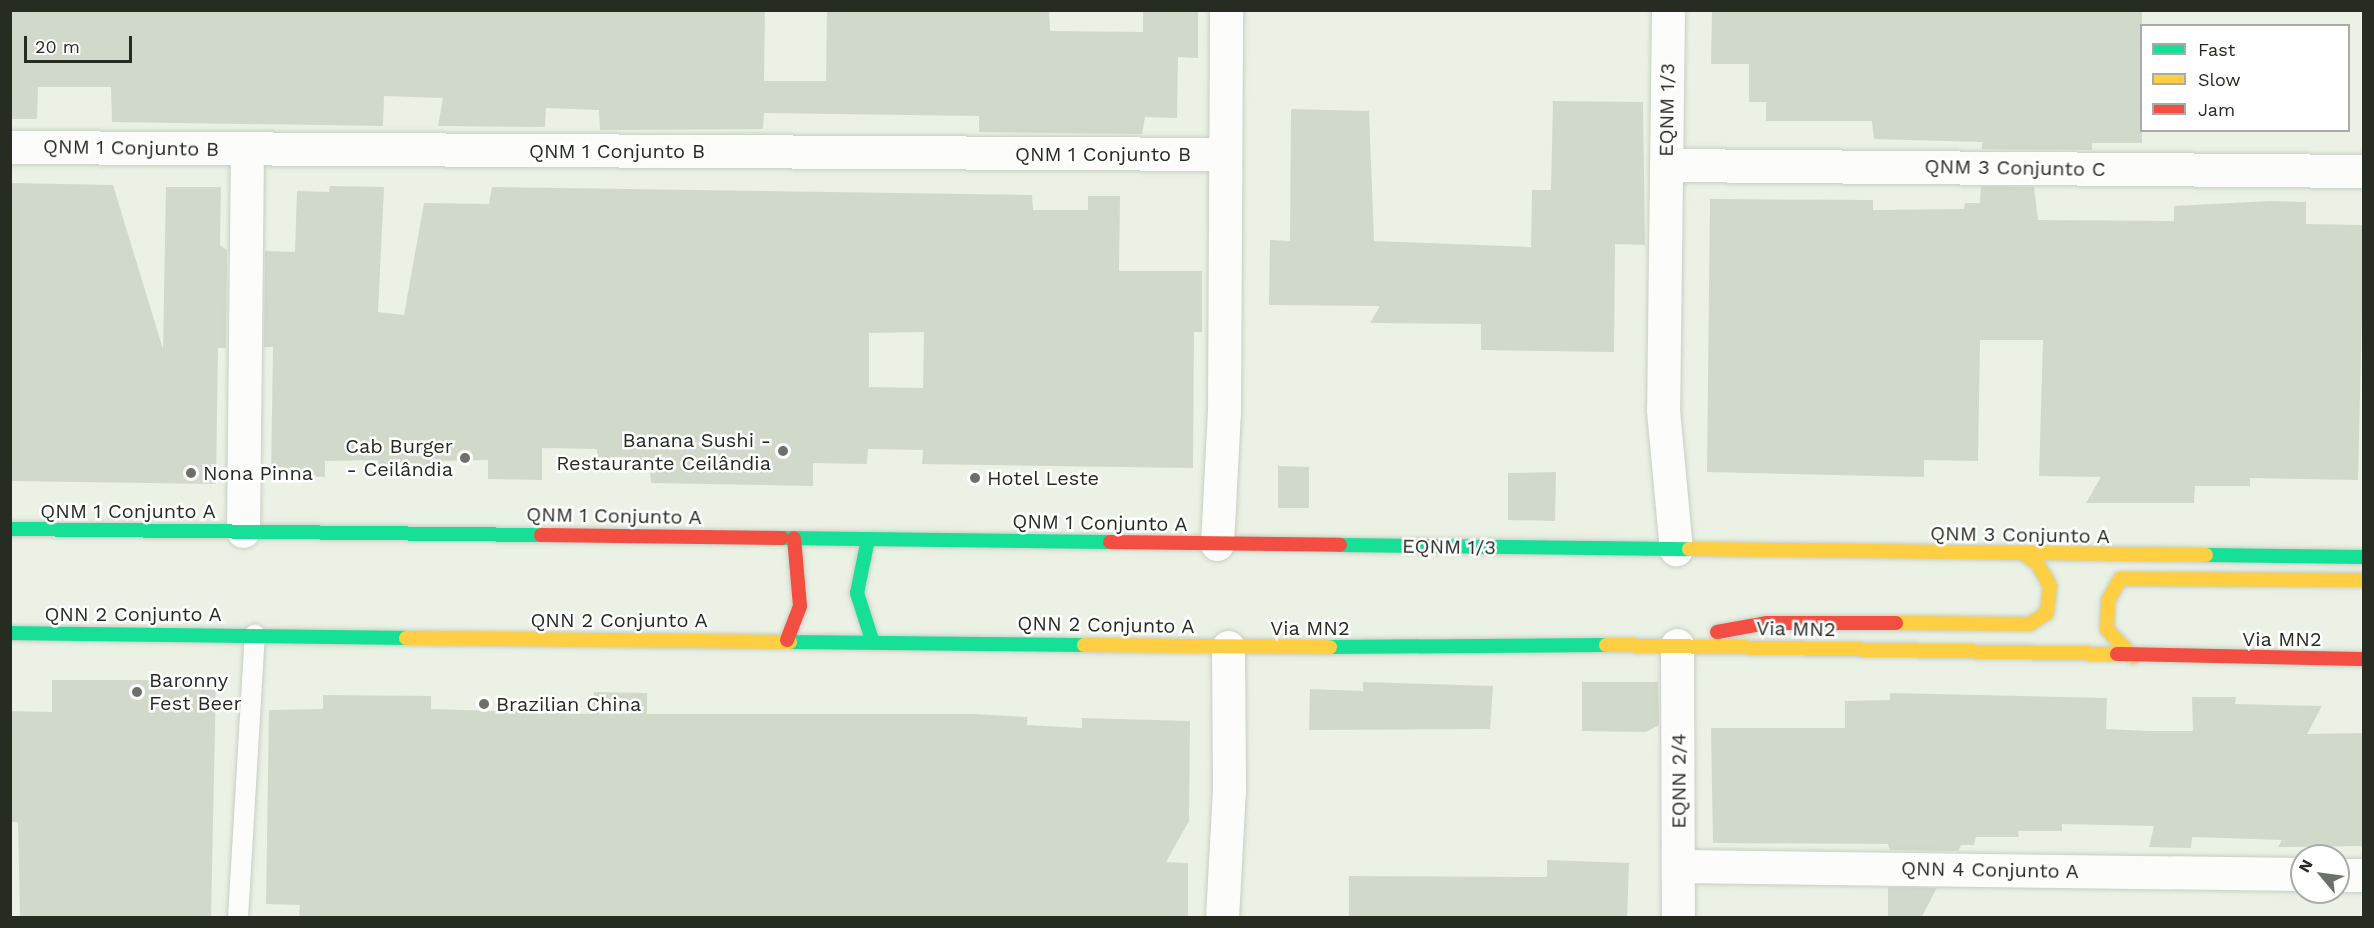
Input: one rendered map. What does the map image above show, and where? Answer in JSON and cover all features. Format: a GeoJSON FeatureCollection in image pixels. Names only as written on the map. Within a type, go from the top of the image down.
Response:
{"type":"FeatureCollection","features":[{"type":"Feature","properties":{"kind":"main road","name":"QNM 1 Conjunto A"},"geometry":{"type":"LineString","coordinates":[[10,529],[1217,544]]}},
{"type":"Feature","properties":{"kind":"main road"},"geometry":{"type":"LineString","coordinates":[[787,640],[800,606],[794,538]]}},
{"type":"Feature","properties":{"kind":"main road"},"geometry":{"type":"LineString","coordinates":[[868,539],[857,592],[872,640]]}},
{"type":"Feature","properties":{"kind":"main road","name":"EQNM 1/3"},"geometry":{"type":"LineString","coordinates":[[1217,544],[1676,549]]}},
{"type":"Feature","properties":{"kind":"main road","name":"QNM 3 Conjunto A"},"geometry":{"type":"LineString","coordinates":[[1676,549],[2025,555],[2364,557]]}},
{"type":"Feature","properties":{"kind":"main road"},"geometry":{"type":"LineString","coordinates":[[1639,646],[1767,623],[2031,624],[2047,613],[2050,586],[2038,564],[2025,555]]}},
{"type":"Feature","properties":{"kind":"main road"},"geometry":{"type":"LineString","coordinates":[[2133,657],[2107,628],[2108,601],[2120,579],[2364,580]]}},
{"type":"Feature","properties":{"kind":"main road","name":"QNN 2 Conjunto A"},"geometry":{"type":"LineString","coordinates":[[10,633],[872,640],[1228,647]]}},
{"type":"Feature","properties":{"kind":"main road","name":"Via MN2"},"geometry":{"type":"LineString","coordinates":[[1228,647],[1677,645],[2133,657],[2364,659]]}},
{"type":"Feature","properties":{"kind":"street"},"geometry":{"type":"LineString","coordinates":[[1217,544],[1224,412],[1226,10]]}},
{"type":"Feature","properties":{"kind":"street","name":"EQNM 1/3"},"geometry":{"type":"LineString","coordinates":[[1668,10],[1663,410],[1676,549]]}},
{"type":"Feature","properties":{"kind":"street","name":"QNM 1 Conjunto B"},"geometry":{"type":"LineString","coordinates":[[10,147],[1224,154]]}},
{"type":"Feature","properties":{"kind":"street"},"geometry":{"type":"LineString","coordinates":[[243,531],[247,149]]}},
{"type":"Feature","properties":{"kind":"street","name":"QNM 3 Conjunto C"},"geometry":{"type":"LineString","coordinates":[[1666,165],[2364,171]]}},
{"type":"Feature","properties":{"kind":"street","name":"EQNN 2/4"},"geometry":{"type":"LineString","coordinates":[[1677,645],[1678,918]]}},
{"type":"Feature","properties":{"kind":"street"},"geometry":{"type":"LineString","coordinates":[[1222,918],[1229,788],[1228,647]]}},
{"type":"Feature","properties":{"kind":"street","name":"QNN 4 Conjunto A"},"geometry":{"type":"LineString","coordinates":[[1679,866],[2290,874]]}},
{"type":"Feature","properties":{"kind":"lane"},"geometry":{"type":"LineString","coordinates":[[238,918],[255,634]]}},
{"type":"Feature","properties":{"kind":"building"},"geometry":{"type":"Polygon","coordinates":[[[10,10],[765,10],[764,81],[826,81],[827,10],[1049,10],[1050,31],[1143,32],[1143,10],[1198,10],[1198,58],[1178,57],[1177,118],[1145,117],[1142,134],[979,132],[979,116],[764,113],[763,129],[600,130],[599,110],[546,108],[545,127],[438,126],[443,98],[384,96],[383,126],[112,122],[111,87],[38,87],[37,119],[10,119],[10,10]]]}},
{"type":"Feature","properties":{"kind":"building"},"geometry":{"type":"Polygon","coordinates":[[[1712,10],[2142,10],[2140,132],[2142,132],[2142,143],[2092,143],[2092,150],[1982,149],[1982,142],[1874,139],[1872,121],[1766,121],[1766,102],[1749,102],[1749,64],[1711,64],[1712,10]]]}},
{"type":"Feature","properties":{"kind":"building"},"geometry":{"type":"Polygon","coordinates":[[[1553,101],[1643,102],[1645,245],[1615,244],[1614,352],[1481,350],[1481,324],[1370,323],[1380,306],[1269,305],[1270,240],[1290,241],[1291,109],[1369,111],[1374,241],[1531,247],[1532,190],[1551,190],[1553,101]]]}},
{"type":"Feature","properties":{"kind":"building"},"geometry":{"type":"Polygon","coordinates":[[[10,183],[113,185],[163,349],[166,187],[221,187],[220,245],[227,250],[226,348],[218,348],[216,484],[10,481],[10,183]]]}},
{"type":"Feature","properties":{"kind":"building"},"geometry":{"type":"Polygon","coordinates":[[[330,186],[384,187],[378,312],[404,315],[424,203],[489,204],[492,187],[1032,195],[1033,210],[1088,210],[1088,196],[1120,196],[1119,271],[1202,271],[1202,332],[1194,332],[1193,468],[922,464],[923,450],[868,449],[867,464],[813,463],[813,486],[651,483],[649,462],[597,462],[597,449],[542,448],[542,480],[488,479],[488,460],[434,461],[434,476],[380,476],[378,460],[325,461],[325,477],[271,477],[273,347],[264,347],[265,251],[295,252],[297,191],[329,192],[330,186]],[[924,332],[869,333],[869,387],[923,388],[924,332]]]}},
{"type":"Feature","properties":{"kind":"building"},"geometry":{"type":"Polygon","coordinates":[[[1981,186],[2034,187],[2038,220],[2174,221],[2174,206],[2270,201],[2306,202],[2306,224],[2364,225],[2358,480],[2250,478],[2250,486],[2195,486],[2194,503],[2086,503],[2101,477],[2039,476],[2043,340],[1980,340],[1978,461],[1924,460],[1924,477],[1707,472],[1710,199],[1873,200],[1873,210],[1964,209],[1965,203],[1980,203],[1981,186]]]}},
{"type":"Feature","properties":{"kind":"building"},"geometry":{"type":"Polygon","coordinates":[[[1278,466],[1309,467],[1309,508],[1278,508],[1278,466]]]}},
{"type":"Feature","properties":{"kind":"building"},"geometry":{"type":"Polygon","coordinates":[[[1556,472],[1555,521],[1508,520],[1508,473],[1556,472]]]}},
{"type":"Feature","properties":{"kind":"building"},"geometry":{"type":"Polygon","coordinates":[[[52,680],[216,680],[211,918],[20,918],[18,822],[10,822],[10,711],[52,712],[52,680]]]}},
{"type":"Feature","properties":{"kind":"building"},"geometry":{"type":"Polygon","coordinates":[[[1363,682],[1493,686],[1490,729],[1309,730],[1310,689],[1363,691],[1363,682]]]}},
{"type":"Feature","properties":{"kind":"building"},"geometry":{"type":"Polygon","coordinates":[[[1582,682],[1658,682],[1659,725],[1646,732],[1582,731],[1582,682]]]}},
{"type":"Feature","properties":{"kind":"building"},"geometry":{"type":"Polygon","coordinates":[[[594,692],[647,693],[647,714],[974,714],[1027,717],[1027,725],[1082,728],[1082,718],[1190,721],[1189,821],[1166,862],[1188,863],[1188,918],[299,918],[300,905],[266,904],[269,710],[323,709],[323,695],[431,696],[431,709],[593,714],[594,692]]]}},
{"type":"Feature","properties":{"kind":"building"},"geometry":{"type":"Polygon","coordinates":[[[1890,693],[2107,698],[2106,729],[2149,731],[2193,731],[2192,697],[2236,697],[2235,704],[2322,706],[2307,734],[2364,733],[2364,846],[2290,844],[2290,847],[2278,847],[2282,840],[2192,837],[2191,848],[2149,847],[2154,826],[2062,824],[2062,831],[2018,831],[2019,837],[1976,837],[1974,845],[1961,845],[1958,851],[1890,850],[1888,844],[1713,843],[1711,728],[1845,728],[1845,701],[1890,700],[1890,693]]]}},
{"type":"Feature","properties":{"kind":"building"},"geometry":{"type":"Polygon","coordinates":[[[1547,860],[1629,863],[1627,918],[1349,918],[1349,876],[1547,877],[1547,860]]]}},
{"type":"Feature","properties":{"kind":"building"},"geometry":{"type":"Polygon","coordinates":[[[1888,887],[1937,888],[1921,918],[1888,918],[1888,887]]]}},
{"type":"Feature","properties":{"kind":"traffic: fast"},"geometry":{"type":"LineString","coordinates":[[10,529],[541,535]]}},
{"type":"Feature","properties":{"kind":"traffic: fast"},"geometry":{"type":"LineString","coordinates":[[782,538],[1110,542]]}},
{"type":"Feature","properties":{"kind":"traffic: fast"},"geometry":{"type":"LineString","coordinates":[[868,539],[857,593],[872,640]]}},
{"type":"Feature","properties":{"kind":"traffic: fast"},"geometry":{"type":"LineString","coordinates":[[1340,545],[1689,549]]}},
{"type":"Feature","properties":{"kind":"traffic: fast"},"geometry":{"type":"LineString","coordinates":[[2206,555],[2364,557]]}},
{"type":"Feature","properties":{"kind":"traffic: fast"},"geometry":{"type":"LineString","coordinates":[[10,633],[406,638]]}},
{"type":"Feature","properties":{"kind":"traffic: fast"},"geometry":{"type":"LineString","coordinates":[[790,642],[1084,645]]}},
{"type":"Feature","properties":{"kind":"traffic: fast"},"geometry":{"type":"LineString","coordinates":[[1330,647],[1606,645]]}},
{"type":"Feature","properties":{"kind":"traffic: slow"},"geometry":{"type":"LineString","coordinates":[[1689,549],[2206,555]]}},
{"type":"Feature","properties":{"kind":"traffic: slow"},"geometry":{"type":"LineString","coordinates":[[1896,623],[2030,624],[2047,613],[2050,586],[2038,564],[2025,555]]}},
{"type":"Feature","properties":{"kind":"traffic: slow"},"geometry":{"type":"LineString","coordinates":[[2133,657],[2107,629],[2108,601],[2120,579],[2364,580]]}},
{"type":"Feature","properties":{"kind":"traffic: slow"},"geometry":{"type":"LineString","coordinates":[[406,638],[790,642]]}},
{"type":"Feature","properties":{"kind":"traffic: slow"},"geometry":{"type":"LineString","coordinates":[[1084,645],[1330,647]]}},
{"type":"Feature","properties":{"kind":"traffic: slow"},"geometry":{"type":"LineString","coordinates":[[1606,645],[2117,654]]}},
{"type":"Feature","properties":{"kind":"traffic: jam"},"geometry":{"type":"LineString","coordinates":[[541,535],[782,538]]}},
{"type":"Feature","properties":{"kind":"traffic: jam"},"geometry":{"type":"LineString","coordinates":[[787,640],[800,606],[794,538]]}},
{"type":"Feature","properties":{"kind":"traffic: jam"},"geometry":{"type":"LineString","coordinates":[[1110,542],[1340,545]]}},
{"type":"Feature","properties":{"kind":"traffic: jam"},"geometry":{"type":"LineString","coordinates":[[1717,632],[1767,623],[1896,623]]}},
{"type":"Feature","properties":{"kind":"traffic: jam"},"geometry":{"type":"LineString","coordinates":[[2117,654],[2364,659]]}},
{"type":"Feature","properties":{"kind":"place","name":"Banana Sushi - Restaurante Ceilândia"},"geometry":{"type":"Point","coordinates":[783,451]}},
{"type":"Feature","properties":{"kind":"place","name":"Cab Burger - Ceilândia"},"geometry":{"type":"Point","coordinates":[465,458]}},
{"type":"Feature","properties":{"kind":"place","name":"Nona Pinna"},"geometry":{"type":"Point","coordinates":[191,473]}},
{"type":"Feature","properties":{"kind":"place","name":"Hotel Leste"},"geometry":{"type":"Point","coordinates":[975,478]}},
{"type":"Feature","properties":{"kind":"place","name":"Baronny Fest Beer"},"geometry":{"type":"Point","coordinates":[137,692]}},
{"type":"Feature","properties":{"kind":"place","name":"Brazilian China"},"geometry":{"type":"Point","coordinates":[484,704]}}]}
